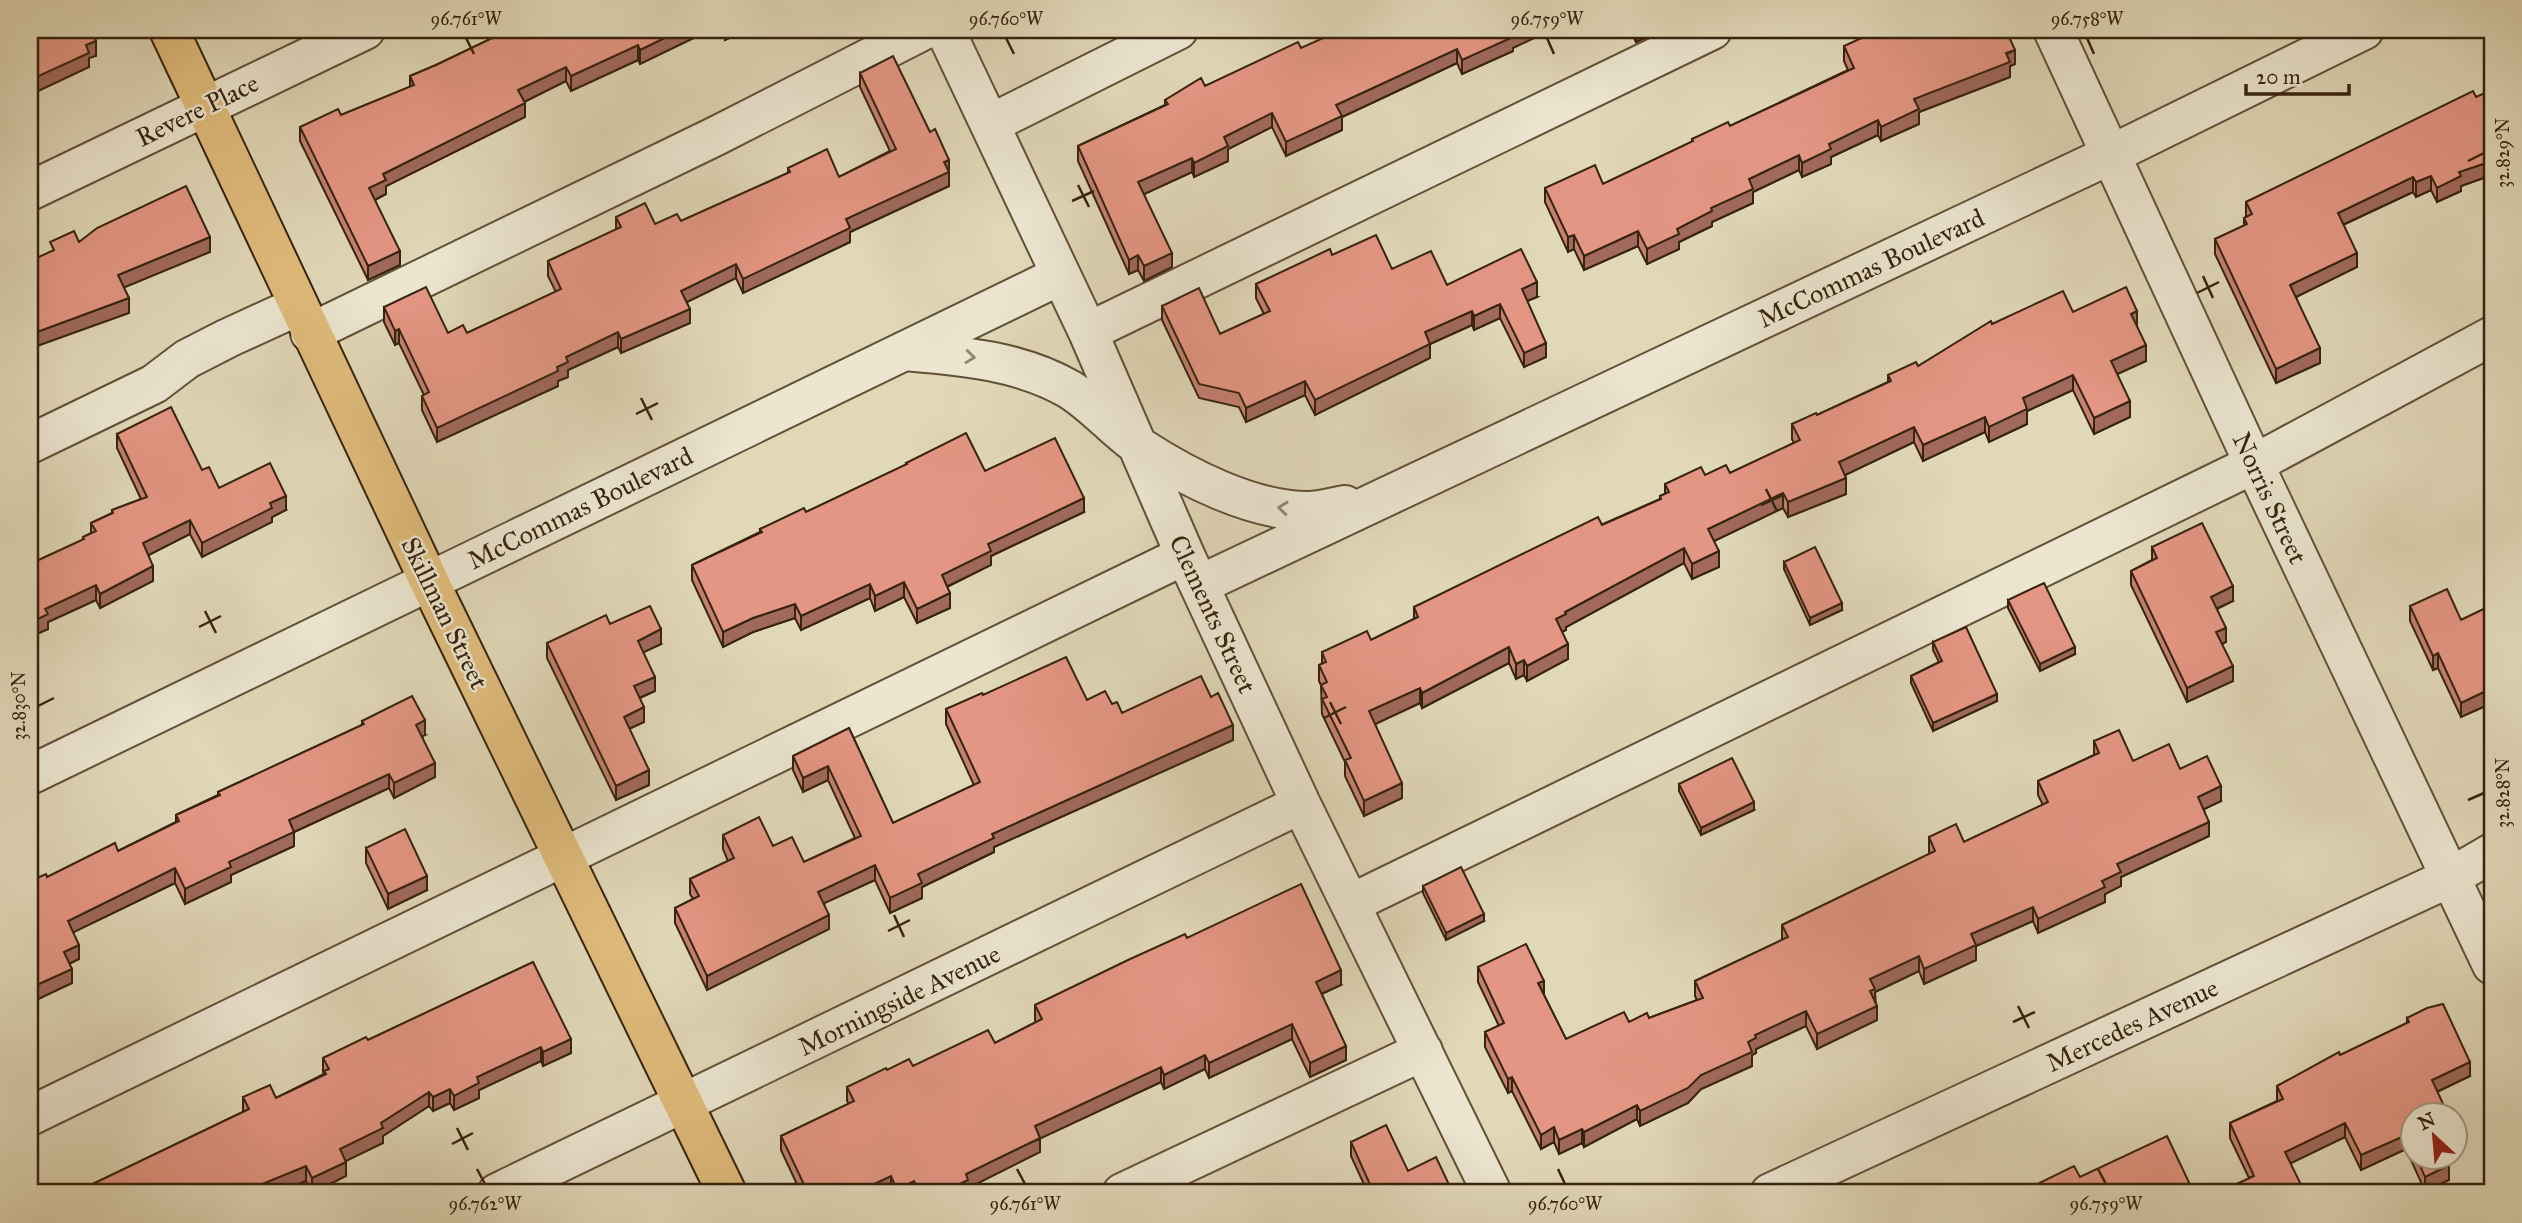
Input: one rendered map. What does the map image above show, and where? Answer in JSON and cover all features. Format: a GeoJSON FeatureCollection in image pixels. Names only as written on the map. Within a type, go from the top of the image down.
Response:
{"type":"FeatureCollection","features":[{"type":"Feature","properties":{"kind":"main road","name":"Skillman Street"},"geometry":{"type":"LineString","coordinates":[[169,30],[429,581],[727,1193]]}},
{"type":"Feature","properties":{"kind":"street","name":"Revere Place"},"geometry":{"type":"LineString","coordinates":[[30,191],[365,30]]}},
{"type":"Feature","properties":{"kind":"street"},"geometry":{"type":"LineString","coordinates":[[30,444],[155,384],[187,359],[228,338],[304,320],[716,136],[924,30]]}},
{"type":"Feature","properties":{"kind":"street","name":"Clements Street"},"geometry":{"type":"LineString","coordinates":[[945,30],[1088,332],[1192,570],[1301,804],[1492,1193]]}},
{"type":"Feature","properties":{"kind":"street"},"geometry":{"type":"LineString","coordinates":[[990,124],[1178,30]]}},
{"type":"Feature","properties":{"kind":"street"},"geometry":{"type":"LineString","coordinates":[[1088,332],[1712,30]]}},
{"type":"Feature","properties":{"kind":"street","name":"Norris Street"},"geometry":{"type":"LineString","coordinates":[[2053,30],[2254,464],[2492,965]]}},
{"type":"Feature","properties":{"kind":"street","name":"McCommas Boulevard"},"geometry":{"type":"LineString","coordinates":[[30,1116],[563,858],[1192,570],[1375,500],[2110,155],[2364,30]]}},
{"type":"Feature","properties":{"kind":"street","name":"McCommas Boulevard"},"geometry":{"type":"LineString","coordinates":[[30,775],[1061,275]]}},
{"type":"Feature","properties":{"kind":"street"},"geometry":{"type":"LineString","coordinates":[[1350,904],[2254,464],[2492,337]]}},
{"type":"Feature","properties":{"kind":"street","name":"McCommas Boulevard"},"geometry":{"type":"LineString","coordinates":[[902,351],[977,357],[1027,369],[1070,390],[1139,446],[1203,482],[1261,506],[1309,511],[1375,500]]}},
{"type":"Feature","properties":{"kind":"street","name":"Morningside Avenue"},"geometry":{"type":"LineString","coordinates":[[497,1193],[1301,804]]}},
{"type":"Feature","properties":{"kind":"street","name":"Mercedes Avenue"},"geometry":{"type":"LineString","coordinates":[[1770,1193],[2449,878],[2492,853]]}},
{"type":"Feature","properties":{"kind":"street"},"geometry":{"type":"LineString","coordinates":[[1122,1193],[1423,1051]]}},
{"type":"Feature","properties":{"kind":"building"},"geometry":{"type":"Polygon","coordinates":[[[30,30],[91,30],[96,41],[86,45],[89,53],[30,80],[30,30]]]}},
{"type":"Feature","properties":{"kind":"building"},"geometry":{"type":"Polygon","coordinates":[[[509,30],[681,30],[640,50],[638,45],[571,76],[566,67],[518,90],[525,103],[383,174],[386,180],[369,188],[400,251],[368,266],[300,127],[338,109],[341,115],[414,85],[410,76],[509,30]]]}},
{"type":"Feature","properties":{"kind":"building"},"geometry":{"type":"Polygon","coordinates":[[[1341,30],[1520,30],[1511,34],[1513,37],[1462,60],[1457,49],[1336,105],[1342,116],[1286,142],[1272,113],[1224,137],[1228,146],[1194,163],[1192,158],[1138,182],[1172,253],[1144,266],[1138,255],[1129,260],[1078,146],[1168,104],[1165,100],[1201,78],[1205,86],[1298,42],[1301,48],[1341,30]]]}},
{"type":"Feature","properties":{"kind":"building"},"geometry":{"type":"Polygon","coordinates":[[[1879,30],[2006,30],[2015,50],[2006,53],[2010,62],[1914,99],[1919,109],[1881,127],[1878,120],[1829,144],[1831,149],[1802,163],[1799,155],[1749,179],[1753,189],[1711,208],[1712,211],[1677,229],[1679,234],[1647,249],[1638,231],[1584,256],[1574,235],[1568,237],[1545,188],[1595,165],[1603,184],[1728,122],[1730,126],[1854,68],[1844,46],[1879,30]]]}},
{"type":"Feature","properties":{"kind":"building"},"geometry":{"type":"Polygon","coordinates":[[[893,56],[930,132],[935,129],[949,160],[944,162],[949,172],[846,219],[850,228],[743,279],[736,264],[681,291],[690,309],[621,339],[618,332],[566,357],[568,362],[557,367],[558,371],[437,428],[422,396],[429,392],[399,329],[395,331],[384,307],[426,287],[448,333],[463,325],[467,333],[561,289],[548,261],[621,227],[616,217],[645,203],[655,224],[677,214],[681,221],[790,172],[788,168],[827,149],[839,177],[896,149],[860,73],[893,56]]]}},
{"type":"Feature","properties":{"kind":"building"},"geometry":{"type":"Polygon","coordinates":[[[2492,90],[2492,161],[2459,172],[2461,176],[2437,188],[2431,176],[2416,182],[2413,177],[2338,213],[2357,253],[2290,285],[2320,348],[2276,369],[2215,239],[2247,224],[2244,218],[2252,214],[2246,202],[2473,91],[2476,97],[2492,90]]]}},
{"type":"Feature","properties":{"kind":"building"},"geometry":{"type":"Polygon","coordinates":[[[186,186],[210,237],[118,275],[129,298],[34,333],[37,339],[30,343],[30,261],[54,250],[50,242],[74,231],[79,242],[97,228],[186,186]]]}},
{"type":"Feature","properties":{"kind":"building"},"geometry":{"type":"Polygon","coordinates":[[[1376,235],[1392,269],[1431,251],[1447,285],[1521,249],[1537,282],[1522,289],[1546,343],[1524,353],[1500,304],[1474,316],[1472,311],[1425,332],[1430,344],[1315,400],[1305,381],[1246,408],[1239,393],[1199,384],[1162,306],[1199,288],[1220,334],[1270,311],[1256,284],[1330,249],[1332,255],[1376,235]]]}},
{"type":"Feature","properties":{"kind":"building"},"geometry":{"type":"Polygon","coordinates":[[[2126,287],[2137,311],[2131,314],[2146,345],[2111,361],[2130,401],[2094,418],[2073,375],[2023,398],[2027,409],[1989,427],[1985,417],[1923,445],[1914,427],[1839,462],[1846,478],[1788,502],[1783,493],[1708,529],[1719,551],[1692,564],[1684,548],[1556,619],[1568,644],[1527,666],[1524,660],[1516,664],[1509,647],[1422,693],[1420,688],[1369,711],[1402,783],[1364,801],[1345,760],[1351,758],[1322,699],[1327,697],[1321,685],[1327,682],[1319,665],[1326,662],[1322,652],[1367,631],[1371,640],[1418,617],[1414,607],[1598,517],[1602,525],[1661,499],[1660,496],[1669,492],[1665,484],[1701,467],[1705,475],[1726,465],[1730,473],[1800,440],[1792,424],[1891,381],[1888,375],[1916,362],[1918,366],[1991,321],[1992,324],[2063,291],[2073,312],[2126,287]]]}},
{"type":"Feature","properties":{"kind":"building"},"geometry":{"type":"Polygon","coordinates":[[[171,407],[202,470],[209,467],[219,488],[270,463],[286,496],[270,503],[272,508],[202,543],[190,520],[143,543],[153,566],[100,594],[96,585],[45,609],[48,614],[30,623],[30,564],[84,539],[83,537],[96,531],[91,523],[113,513],[112,510],[147,497],[117,434],[171,407]]]}},
{"type":"Feature","properties":{"kind":"building"},"geometry":{"type":"Polygon","coordinates":[[[966,433],[985,471],[1055,438],[1084,498],[988,544],[991,551],[942,575],[950,593],[917,609],[904,582],[875,596],[870,584],[801,616],[795,604],[753,618],[723,632],[692,565],[762,532],[760,529],[804,508],[806,512],[966,433]]]}},
{"type":"Feature","properties":{"kind":"building"},"geometry":{"type":"Polygon","coordinates":[[[2202,523],[2233,586],[2211,597],[2226,628],[2216,632],[2233,666],[2187,688],[2131,571],[2157,558],[2152,547],[2202,523]]]}},
{"type":"Feature","properties":{"kind":"building"},"geometry":{"type":"Polygon","coordinates":[[[1815,547],[1842,603],[1810,618],[1784,562],[1815,547]]]}},
{"type":"Feature","properties":{"kind":"building"},"geometry":{"type":"Polygon","coordinates":[[[2044,583],[2075,647],[2040,664],[2008,600],[2044,583]]]}},
{"type":"Feature","properties":{"kind":"building"},"geometry":{"type":"Polygon","coordinates":[[[2447,589],[2461,620],[2492,605],[2492,688],[2461,703],[2438,653],[2433,656],[2410,606],[2447,589]]]}},
{"type":"Feature","properties":{"kind":"building"},"geometry":{"type":"Polygon","coordinates":[[[650,606],[661,629],[638,641],[655,677],[634,686],[644,707],[624,717],[649,770],[616,786],[547,643],[606,615],[610,624],[650,606]]]}},
{"type":"Feature","properties":{"kind":"building"},"geometry":{"type":"Polygon","coordinates":[[[1966,627],[1997,694],[1933,723],[1911,676],[1942,661],[1933,642],[1966,627]]]}},
{"type":"Feature","properties":{"kind":"building"},"geometry":{"type":"Polygon","coordinates":[[[1066,657],[1087,700],[1105,691],[1112,704],[1117,702],[1122,713],[1201,676],[1211,697],[1218,693],[1233,725],[992,834],[994,838],[918,874],[922,883],[890,898],[875,865],[818,892],[829,915],[707,976],[675,908],[699,896],[690,879],[734,858],[723,835],[759,817],[773,846],[792,837],[804,862],[861,836],[828,766],[803,778],[793,756],[849,728],[893,823],[980,782],[946,709],[1066,657]]]}},
{"type":"Feature","properties":{"kind":"building"},"geometry":{"type":"Polygon","coordinates":[[[412,696],[425,720],[416,725],[435,763],[394,783],[389,774],[289,820],[294,832],[229,862],[231,867],[185,889],[175,868],[68,921],[79,945],[64,952],[72,969],[30,988],[30,881],[46,874],[47,877],[115,843],[118,851],[179,821],[176,815],[220,795],[218,792],[364,724],[362,721],[412,696]]]}},
{"type":"Feature","properties":{"kind":"building"},"geometry":{"type":"Polygon","coordinates":[[[2119,730],[2133,761],[2169,744],[2180,769],[2207,756],[2221,786],[2198,797],[2209,822],[2117,864],[2121,872],[2102,881],[2105,887],[2038,919],[2033,907],[1971,934],[1976,945],[1924,969],[1919,956],[1870,979],[1875,989],[1870,991],[1877,1006],[1817,1034],[1806,1011],[1755,1035],[1756,1038],[1748,1042],[1752,1052],[1701,1075],[1688,1088],[1640,1111],[1637,1105],[1584,1132],[1582,1129],[1559,1140],[1554,1127],[1541,1135],[1512,1077],[1508,1079],[1485,1032],[1504,1023],[1478,967],[1526,944],[1544,981],[1538,983],[1566,1039],[1624,1012],[1629,1022],[1647,1013],[1649,1018],[1703,998],[1695,981],[1788,937],[1782,925],[1935,851],[1929,837],[1956,824],[1964,842],[2048,802],[2038,781],[2099,753],[2094,741],[2119,730]]]}},
{"type":"Feature","properties":{"kind":"building"},"geometry":{"type":"Polygon","coordinates":[[[1732,758],[1754,802],[1701,828],[1679,784],[1732,758]]]}},
{"type":"Feature","properties":{"kind":"building"},"geometry":{"type":"Polygon","coordinates":[[[405,829],[427,876],[388,894],[366,848],[405,829]]]}},
{"type":"Feature","properties":{"kind":"building"},"geometry":{"type":"Polygon","coordinates":[[[1461,867],[1484,914],[1446,933],[1423,886],[1461,867]]]}},
{"type":"Feature","properties":{"kind":"building"},"geometry":{"type":"Polygon","coordinates":[[[1301,884],[1341,970],[1316,982],[1346,1046],[1310,1063],[1292,1024],[1209,1063],[1205,1055],[1164,1075],[1161,1067],[1035,1126],[1040,1138],[966,1174],[968,1180],[940,1193],[920,1193],[914,1181],[897,1190],[891,1176],[855,1193],[808,1193],[781,1136],[854,1101],[847,1087],[909,1059],[913,1066],[988,1030],[995,1043],[1042,1019],[1035,1005],[1185,934],[1187,938],[1301,884]]]}},
{"type":"Feature","properties":{"kind":"building"},"geometry":{"type":"Polygon","coordinates":[[[533,962],[571,1039],[543,1052],[541,1047],[477,1077],[479,1083],[454,1096],[450,1089],[433,1097],[429,1092],[381,1123],[383,1128],[340,1149],[346,1162],[312,1178],[306,1166],[240,1193],[74,1193],[249,1109],[243,1097],[270,1085],[276,1098],[326,1074],[324,1071],[329,1069],[323,1058],[366,1037],[368,1040],[533,962]]]}},
{"type":"Feature","properties":{"kind":"building"},"geometry":{"type":"Polygon","coordinates":[[[2443,1004],[2470,1062],[2432,1080],[2441,1100],[2400,1100],[2400,1138],[2361,1155],[2345,1123],[2285,1152],[2305,1193],[2217,1193],[2254,1176],[2230,1123],[2283,1099],[2277,1086],[2339,1052],[2340,1055],[2409,1022],[2407,1018],[2443,1004]]]}},
{"type":"Feature","properties":{"kind":"building"},"geometry":{"type":"Polygon","coordinates":[[[1386,1125],[1408,1171],[1436,1157],[1453,1193],[1363,1193],[1372,1189],[1351,1142],[1386,1125]]]}},
{"type":"Feature","properties":{"kind":"building"},"geometry":{"type":"Polygon","coordinates":[[[2167,1136],[2194,1193],[2019,1193],[2074,1166],[2080,1177],[2167,1136]]]}},
{"type":"Feature","properties":{"kind":"building"},"geometry":{"type":"Polygon","coordinates":[[[2422,1170],[2439,1170],[2425,1177],[2422,1170]]]}}]}
